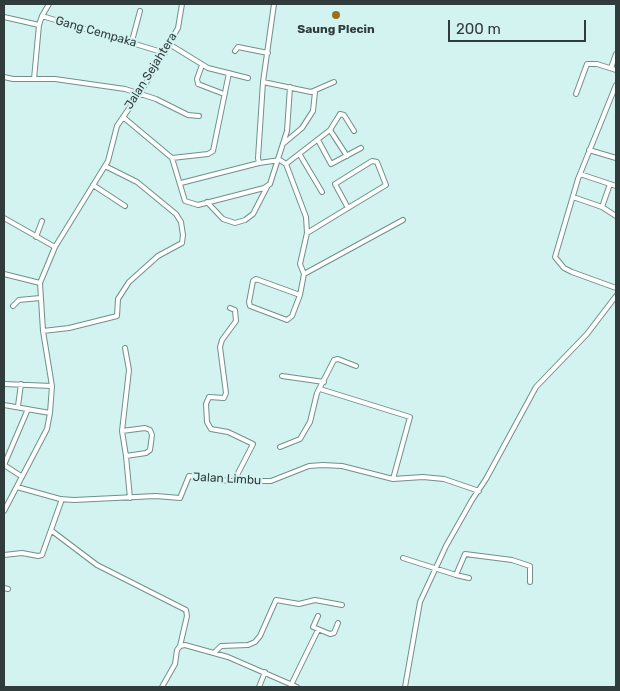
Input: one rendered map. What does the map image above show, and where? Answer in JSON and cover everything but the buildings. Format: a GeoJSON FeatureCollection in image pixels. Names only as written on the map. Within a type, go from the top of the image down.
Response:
{"type":"FeatureCollection","features":[{"type":"Feature","properties":{"kind":"street"},"geometry":{"type":"LineString","coordinates":[[40,4],[48,5],[42,16]]}},
{"type":"Feature","properties":{"kind":"street","name":"Jalan Sejahtera"},"geometry":{"type":"LineString","coordinates":[[40,282],[56,247],[111,155],[113,136],[123,117],[165,53],[178,28],[182,4]]}},
{"type":"Feature","properties":{"kind":"street"},"geometry":{"type":"LineString","coordinates":[[259,163],[264,82],[274,4]]}},
{"type":"Feature","properties":{"kind":"street"},"geometry":{"type":"LineString","coordinates":[[132,41],[140,11]]}},
{"type":"Feature","properties":{"kind":"street","name":"Gang Cempaka"},"geometry":{"type":"LineString","coordinates":[[4,17],[39,24],[42,16],[100,34],[132,41],[165,53]]}},
{"type":"Feature","properties":{"kind":"street"},"geometry":{"type":"LineString","coordinates":[[34,79],[39,24]]}},
{"type":"Feature","properties":{"kind":"street"},"geometry":{"type":"LineString","coordinates":[[169,44],[202,65],[248,78]]}},
{"type":"Feature","properties":{"kind":"street"},"geometry":{"type":"LineString","coordinates":[[235,52],[238,47],[268,53]]}},
{"type":"Feature","properties":{"kind":"street"},"geometry":{"type":"LineString","coordinates":[[611,68],[616,54]]}},
{"type":"Feature","properties":{"kind":"street"},"geometry":{"type":"LineString","coordinates":[[576,94],[587,64],[616,70]]}},
{"type":"Feature","properties":{"kind":"street"},"geometry":{"type":"LineString","coordinates":[[202,65],[197,79],[198,84],[224,94]]}},
{"type":"Feature","properties":{"kind":"street"},"geometry":{"type":"LineString","coordinates":[[172,158],[208,154],[214,151],[229,73]]}},
{"type":"Feature","properties":{"kind":"street"},"geometry":{"type":"LineString","coordinates":[[4,77],[55,79],[140,93],[188,115],[199,116]]}},
{"type":"Feature","properties":{"kind":"street"},"geometry":{"type":"LineString","coordinates":[[264,82],[315,92],[334,82]]}},
{"type":"Feature","properties":{"kind":"street"},"geometry":{"type":"LineString","coordinates":[[616,85],[614,94],[580,174],[555,257],[564,268],[616,288]]}},
{"type":"Feature","properties":{"kind":"street"},"geometry":{"type":"LineString","coordinates":[[208,202],[223,219],[235,223],[245,220],[252,214],[270,184],[284,144],[287,131],[290,87]]}},
{"type":"Feature","properties":{"kind":"street"},"geometry":{"type":"LineString","coordinates":[[284,144],[302,128],[313,111],[315,92]]}},
{"type":"Feature","properties":{"kind":"street"},"geometry":{"type":"LineString","coordinates":[[286,164],[330,130],[342,114],[354,131]]}},
{"type":"Feature","properties":{"kind":"street"},"geometry":{"type":"LineString","coordinates":[[123,117],[172,158],[185,201],[198,205],[267,187]]}},
{"type":"Feature","properties":{"kind":"street"},"geometry":{"type":"LineString","coordinates":[[330,130],[347,156]]}},
{"type":"Feature","properties":{"kind":"street"},"geometry":{"type":"LineString","coordinates":[[318,140],[331,164],[360,148]]}},
{"type":"Feature","properties":{"kind":"street"},"geometry":{"type":"LineString","coordinates":[[589,150],[616,158]]}},
{"type":"Feature","properties":{"kind":"street"},"geometry":{"type":"LineString","coordinates":[[300,155],[322,192]]}},
{"type":"Feature","properties":{"kind":"street"},"geometry":{"type":"LineString","coordinates":[[181,184],[259,163],[277,160],[284,161],[305,210],[307,233],[300,264],[304,274],[300,295],[292,316],[287,320],[250,306],[249,302],[252,281],[256,279],[300,295]]}},
{"type":"Feature","properties":{"kind":"street"},"geometry":{"type":"LineString","coordinates":[[307,233],[386,185],[377,162],[372,161],[335,184],[348,208]]}},
{"type":"Feature","properties":{"kind":"street"},"geometry":{"type":"LineString","coordinates":[[43,330],[69,328],[118,314],[118,299],[129,282],[158,256],[178,247],[182,243],[183,235],[178,217],[167,206],[132,179],[105,166]]}},
{"type":"Feature","properties":{"kind":"street"},"geometry":{"type":"LineString","coordinates":[[580,174],[616,186]]}},
{"type":"Feature","properties":{"kind":"street"},"geometry":{"type":"LineString","coordinates":[[602,207],[610,184]]}},
{"type":"Feature","properties":{"kind":"street"},"geometry":{"type":"LineString","coordinates":[[92,185],[125,206]]}},
{"type":"Feature","properties":{"kind":"street"},"geometry":{"type":"LineString","coordinates":[[573,197],[602,207],[616,216]]}},
{"type":"Feature","properties":{"kind":"street"},"geometry":{"type":"LineString","coordinates":[[4,218],[56,247]]}},
{"type":"Feature","properties":{"kind":"street"},"geometry":{"type":"LineString","coordinates":[[304,274],[403,220]]}},
{"type":"Feature","properties":{"kind":"street"},"geometry":{"type":"LineString","coordinates":[[36,236],[42,221]]}},
{"type":"Feature","properties":{"kind":"street"},"geometry":{"type":"LineString","coordinates":[[4,274],[40,282],[43,330],[52,386],[47,429],[4,511]]}},
{"type":"Feature","properties":{"kind":"street"},"geometry":{"type":"LineString","coordinates":[[405,687],[420,602],[450,538],[479,491],[528,399],[610,306],[616,296]]}},
{"type":"Feature","properties":{"kind":"street"},"geometry":{"type":"LineString","coordinates":[[13,306],[19,300],[40,298]]}},
{"type":"Feature","properties":{"kind":"street"},"geometry":{"type":"LineString","coordinates":[[610,306],[616,310]]}},
{"type":"Feature","properties":{"kind":"street"},"geometry":{"type":"LineString","coordinates":[[230,308],[235,310],[236,321],[222,340],[220,347],[226,393],[224,398],[209,397],[206,404],[207,422],[211,429],[228,432],[254,445],[234,481]]}},
{"type":"Feature","properties":{"kind":"street"},"geometry":{"type":"LineString","coordinates":[[126,348],[129,370],[122,431],[130,498]]}},
{"type":"Feature","properties":{"kind":"street"},"geometry":{"type":"LineString","coordinates":[[280,447],[300,439],[310,422],[312,408],[320,389],[336,359],[356,366]]}},
{"type":"Feature","properties":{"kind":"street"},"geometry":{"type":"LineString","coordinates":[[282,376],[324,382]]}},
{"type":"Feature","properties":{"kind":"street"},"geometry":{"type":"LineString","coordinates":[[4,384],[52,386]]}},
{"type":"Feature","properties":{"kind":"street"},"geometry":{"type":"LineString","coordinates":[[18,406],[21,384]]}},
{"type":"Feature","properties":{"kind":"street"},"geometry":{"type":"LineString","coordinates":[[320,389],[410,418],[393,479]]}},
{"type":"Feature","properties":{"kind":"street"},"geometry":{"type":"LineString","coordinates":[[4,405],[50,413]]}},
{"type":"Feature","properties":{"kind":"street"},"geometry":{"type":"LineString","coordinates":[[21,476],[4,466],[28,408]]}},
{"type":"Feature","properties":{"kind":"street"},"geometry":{"type":"LineString","coordinates":[[122,431],[145,428],[150,430],[152,435],[150,450],[146,453],[126,456]]}},
{"type":"Feature","properties":{"kind":"street","name":"Jalan Limbu"},"geometry":{"type":"LineString","coordinates":[[17,487],[62,499],[156,496],[180,498],[189,476],[234,481],[271,481],[309,466],[323,465],[342,466],[393,479],[423,477],[444,480],[479,491]]}},
{"type":"Feature","properties":{"kind":"street"},"geometry":{"type":"LineString","coordinates":[[4,555],[22,553],[40,556],[52,531],[62,499]]}},
{"type":"Feature","properties":{"kind":"street"},"geometry":{"type":"LineString","coordinates":[[52,531],[97,565],[186,610],[187,616],[171,675],[162,687]]}},
{"type":"Feature","properties":{"kind":"street"},"geometry":{"type":"LineString","coordinates":[[456,575],[463,555],[468,554],[528,564],[530,582]]}},
{"type":"Feature","properties":{"kind":"street"},"geometry":{"type":"LineString","coordinates":[[403,558],[469,578]]}},
{"type":"Feature","properties":{"kind":"street"},"geometry":{"type":"LineString","coordinates":[[214,653],[221,646],[248,645],[255,642],[276,600],[300,604],[315,600],[342,605]]}},
{"type":"Feature","properties":{"kind":"street"},"geometry":{"type":"LineString","coordinates":[[318,616],[313,626],[318,630],[333,634],[338,623]]}},
{"type":"Feature","properties":{"kind":"street"},"geometry":{"type":"LineString","coordinates":[[291,685],[318,630]]}},
{"type":"Feature","properties":{"kind":"street"},"geometry":{"type":"LineString","coordinates":[[180,646],[194,647],[214,653],[265,672],[297,687]]}},
{"type":"Feature","properties":{"kind":"street"},"geometry":{"type":"LineString","coordinates":[[259,687],[265,672]]}},
{"type":"Feature","properties":{"kind":"place","name":"Saung Plecin"},"geometry":{"type":"Point","coordinates":[336,15]}}]}
